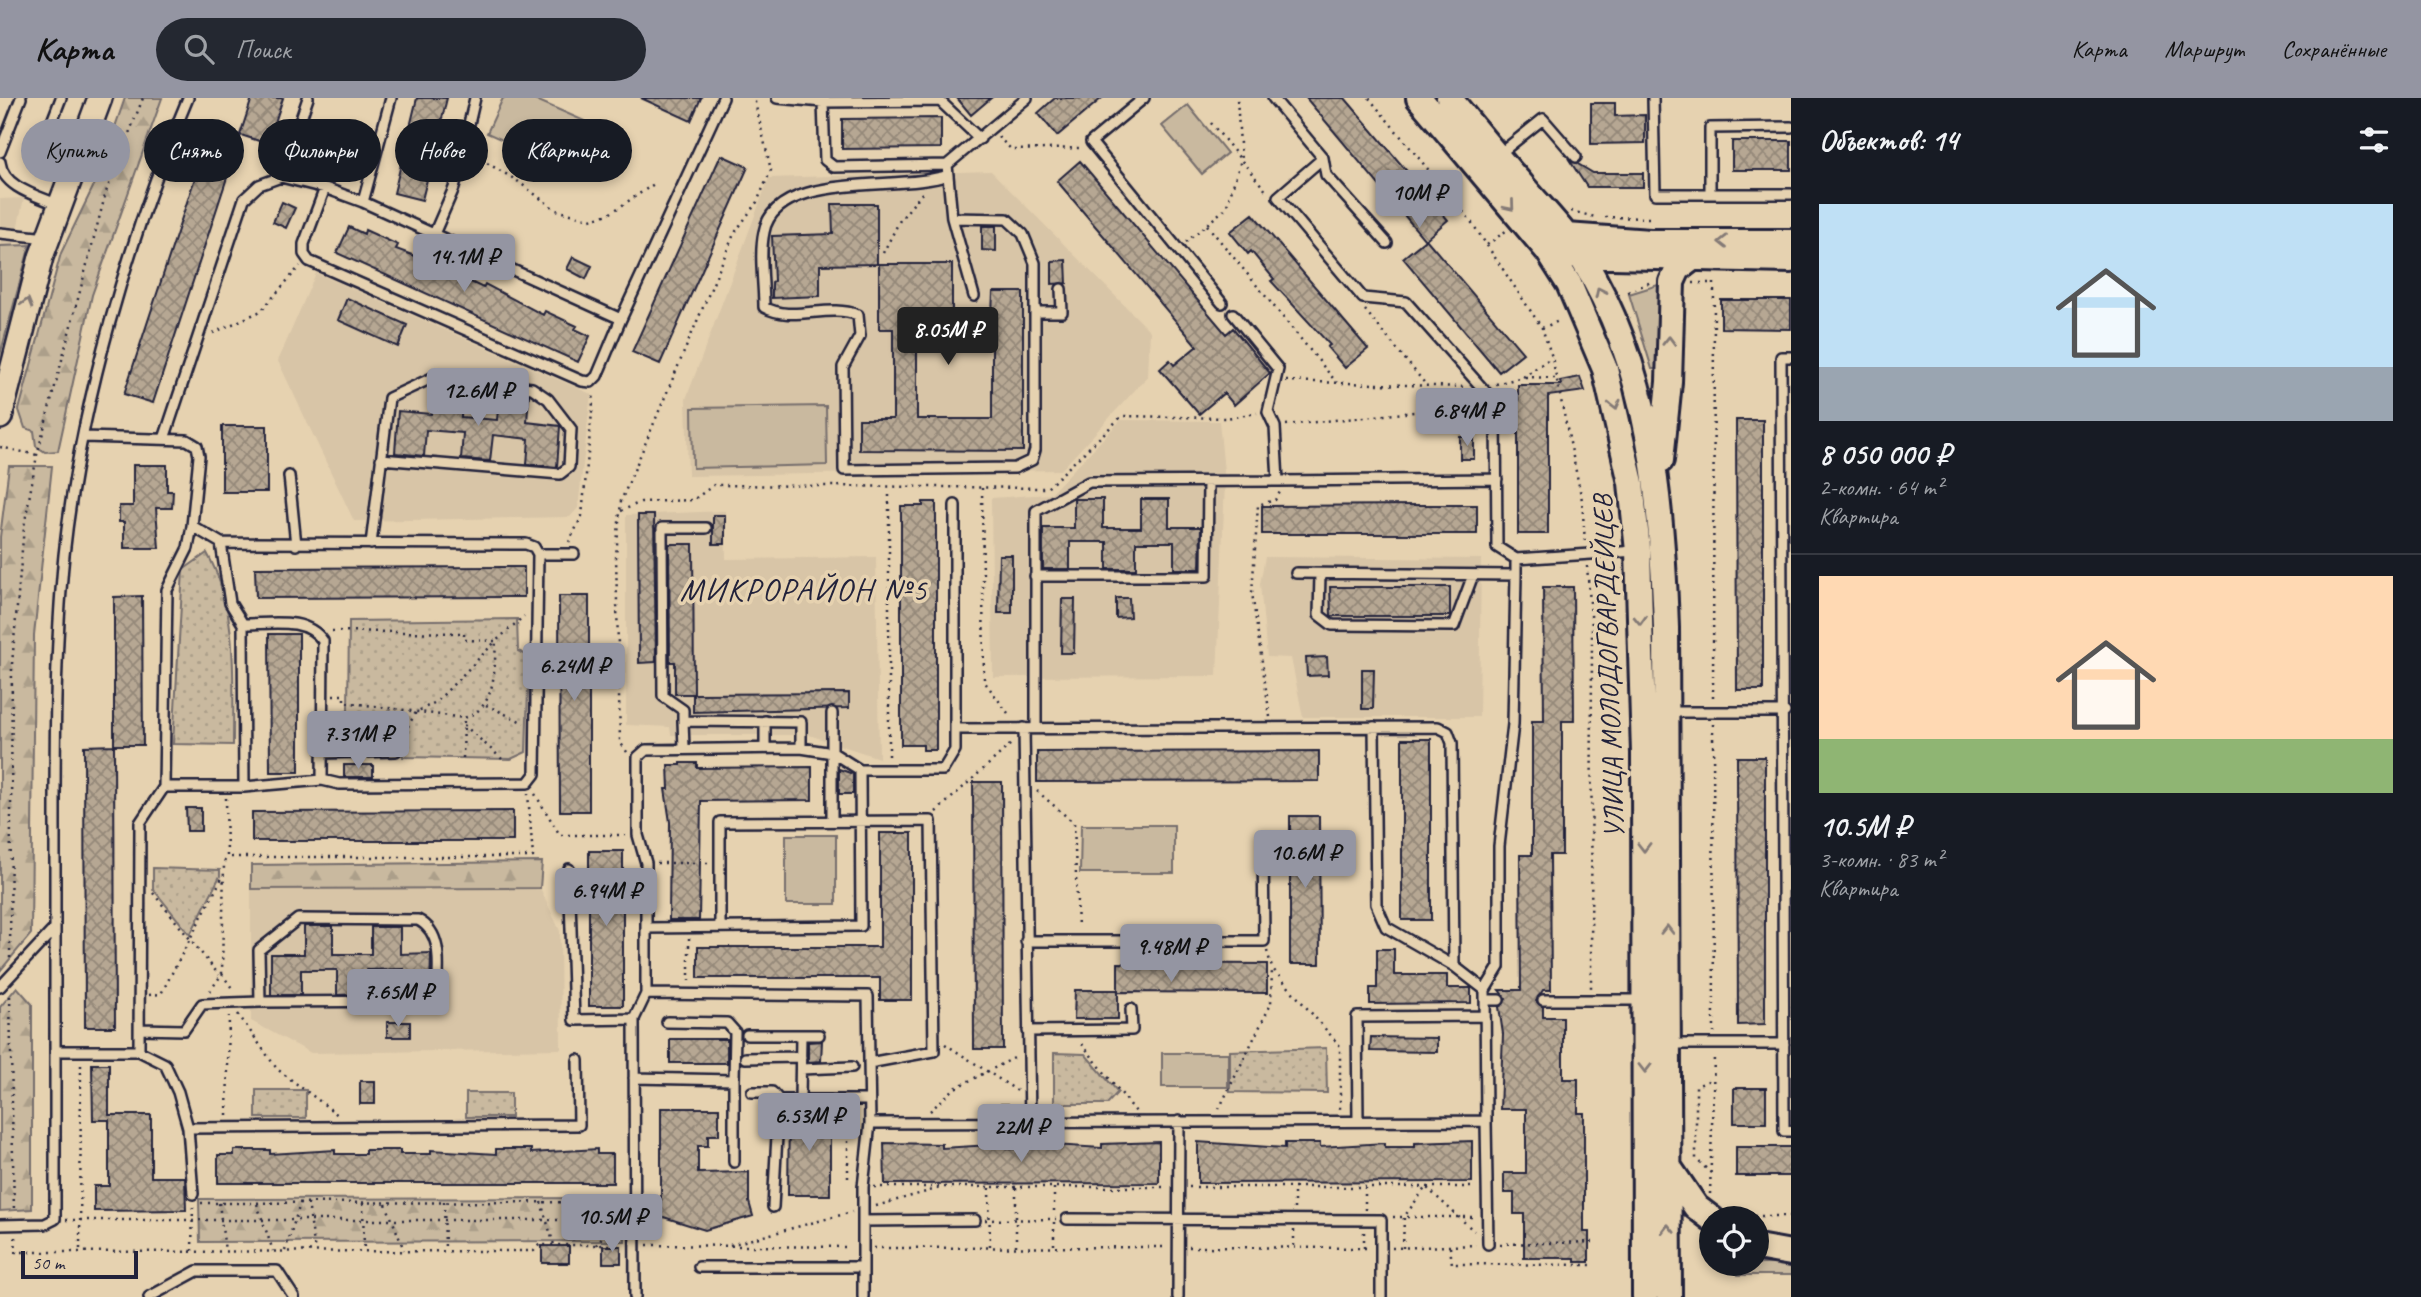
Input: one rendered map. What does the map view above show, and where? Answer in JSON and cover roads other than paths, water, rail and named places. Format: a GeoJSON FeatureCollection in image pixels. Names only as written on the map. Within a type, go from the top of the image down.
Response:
{"type":"FeatureCollection","features":[{"type":"Feature","properties":{"kind":"main road","name":"УЛИЦА МОЛОДОГВАРДЕЙЦЕВ"},"geometry":{"type":"LineString","coordinates":[[1419,98],[1557,243],[1581,257],[1605,301],[1627,355],[1651,443],[1664,552],[1669,1297]]}},
{"type":"Feature","properties":{"kind":"main road","name":"УЛИЦА МОЛОДОГВАРДЕЙЦЕВ"},"geometry":{"type":"LineString","coordinates":[[1449,98],[1497,156],[1557,243],[1608,382],[1631,483],[1638,551],[1644,754],[1645,1297]]}},
{"type":"Feature","properties":{"kind":"main road"},"geometry":{"type":"LineString","coordinates":[[1557,243],[1791,242]]}},
{"type":"Feature","properties":{"kind":"main road"},"geometry":{"type":"LineString","coordinates":[[1581,257],[1791,260]]}},
{"type":"Feature","properties":{"kind":"main road"},"geometry":{"type":"LineString","coordinates":[[1657,482],[1669,382],[1672,282],[1678,269],[1690,260]]}},
{"type":"Feature","properties":{"kind":"main road"},"geometry":{"type":"LineString","coordinates":[[1666,1162],[1686,1194],[1699,1207]]}},
{"type":"Feature","properties":{"kind":"main road"},"geometry":{"type":"LineString","coordinates":[[1769,1249],[1791,1253]]}},
{"type":"Feature","properties":{"kind":"street"},"geometry":{"type":"LineString","coordinates":[[0,417],[26,308],[59,205],[100,98]]}},
{"type":"Feature","properties":{"kind":"lane"},"geometry":{"type":"LineString","coordinates":[[0,152],[21,98]]}},
{"type":"Feature","properties":{"kind":"lane"},"geometry":{"type":"LineString","coordinates":[[53,119],[61,98]]}},
{"type":"Feature","properties":{"kind":"lane"},"geometry":{"type":"LineString","coordinates":[[0,1226],[45,1224],[55,1219],[55,695],[64,556],[84,437],[122,284],[146,208],[188,98]]}},
{"type":"Feature","properties":{"kind":"lane"},"geometry":{"type":"LineString","coordinates":[[301,119],[308,98]]}},
{"type":"Feature","properties":{"kind":"lane"},"geometry":{"type":"LineString","coordinates":[[363,202],[391,98]]}},
{"type":"Feature","properties":{"kind":"lane"},"geometry":{"type":"LineString","coordinates":[[434,234],[454,188],[475,98]]}},
{"type":"Feature","properties":{"kind":"lane"},"geometry":{"type":"LineString","coordinates":[[325,188],[304,244],[306,257],[569,376],[591,382],[597,376],[723,98]]}},
{"type":"Feature","properties":{"kind":"lane"},"geometry":{"type":"LineString","coordinates":[[778,98],[824,102],[940,101],[980,139]]}},
{"type":"Feature","properties":{"kind":"lane"},"geometry":{"type":"LineString","coordinates":[[952,218],[1007,219],[1023,234],[1035,263],[1032,460],[1015,468],[844,470],[843,367],[860,336],[858,315],[846,310],[775,314],[764,307],[764,232],[770,216],[804,192],[826,188],[930,182],[1027,98]]}},
{"type":"Feature","properties":{"kind":"lane"},"geometry":{"type":"LineString","coordinates":[[1144,98],[1091,142],[1222,303]]}},
{"type":"Feature","properties":{"kind":"lane"},"geometry":{"type":"LineString","coordinates":[[1273,98],[1323,158],[1326,175],[1387,243]]}},
{"type":"Feature","properties":{"kind":"lane"},"geometry":{"type":"LineString","coordinates":[[1653,98],[1655,194],[1791,194]]}},
{"type":"Feature","properties":{"kind":"lane"},"geometry":{"type":"LineString","coordinates":[[824,102],[825,160],[834,167],[947,170]]}},
{"type":"Feature","properties":{"kind":"lane"},"geometry":{"type":"LineString","coordinates":[[1497,156],[1543,119],[1576,157]]}},
{"type":"Feature","properties":{"kind":"lane"},"geometry":{"type":"LineString","coordinates":[[1710,193],[1710,128],[1791,127]]}},
{"type":"Feature","properties":{"kind":"lane"},"geometry":{"type":"LineString","coordinates":[[1323,158],[1278,197],[1363,298],[1406,302],[1491,398],[1496,412],[1497,547],[1516,559],[1638,551]]}},
{"type":"Feature","properties":{"kind":"lane"},"geometry":{"type":"LineString","coordinates":[[0,162],[1,173],[10,183],[59,205]]}},
{"type":"Feature","properties":{"kind":"lane"},"geometry":{"type":"LineString","coordinates":[[947,170],[952,218],[974,296]]}},
{"type":"Feature","properties":{"kind":"lane"},"geometry":{"type":"LineString","coordinates":[[164,439],[244,199],[259,185],[267,182]]}},
{"type":"Feature","properties":{"kind":"lane"},"geometry":{"type":"LineString","coordinates":[[301,182],[363,202],[621,319]]}},
{"type":"Feature","properties":{"kind":"lane"},"geometry":{"type":"LineString","coordinates":[[0,233],[48,238]]}},
{"type":"Feature","properties":{"kind":"lane"},"geometry":{"type":"LineString","coordinates":[[1035,312],[1062,312],[1061,289]]}},
{"type":"Feature","properties":{"kind":"lane"},"geometry":{"type":"LineString","coordinates":[[1233,314],[1278,369],[1268,412],[1275,427],[1283,481]]}},
{"type":"Feature","properties":{"kind":"lane"},"geometry":{"type":"LineString","coordinates":[[1791,357],[1781,357],[1786,451],[1787,668],[1785,712],[1788,970],[1784,1044],[1784,1131],[1791,1131]]}},
{"type":"Feature","properties":{"kind":"lane"},"geometry":{"type":"LineString","coordinates":[[370,544],[389,398],[434,377],[532,388],[548,399],[571,429],[569,467],[561,474],[381,460]]}},
{"type":"Feature","properties":{"kind":"lane"},"geometry":{"type":"LineString","coordinates":[[84,437],[187,440],[197,446],[199,456],[188,548],[167,590],[164,787],[140,823],[139,1051]]}},
{"type":"Feature","properties":{"kind":"lane"},"geometry":{"type":"LineString","coordinates":[[289,476],[296,545]]}},
{"type":"Feature","properties":{"kind":"lane"},"geometry":{"type":"LineString","coordinates":[[1036,728],[1036,511],[1089,482],[1497,479]]}},
{"type":"Feature","properties":{"kind":"lane"},"geometry":{"type":"LineString","coordinates":[[1035,576],[1207,576],[1208,482]]}},
{"type":"Feature","properties":{"kind":"lane"},"geometry":{"type":"LineString","coordinates":[[635,1297],[635,1220],[631,1203],[634,1019],[646,994],[646,863],[638,835],[638,757],[646,750],[801,748],[833,753],[860,770],[943,770],[955,750],[955,505]]}},
{"type":"Feature","properties":{"kind":"lane"},"geometry":{"type":"LineString","coordinates":[[164,787],[244,787],[322,780],[339,784],[528,783],[535,774],[538,555],[534,547],[526,544],[221,543],[192,526]]}},
{"type":"Feature","properties":{"kind":"lane"},"geometry":{"type":"LineString","coordinates":[[684,748],[683,710],[663,696],[662,528],[706,528]]}},
{"type":"Feature","properties":{"kind":"lane"},"geometry":{"type":"LineString","coordinates":[[221,543],[230,603],[243,624],[244,787]]}},
{"type":"Feature","properties":{"kind":"lane"},"geometry":{"type":"LineString","coordinates":[[538,555],[574,554]]}},
{"type":"Feature","properties":{"kind":"lane"},"geometry":{"type":"LineString","coordinates":[[1488,1244],[1485,995],[1499,967],[1499,846],[1513,724],[1516,559]]}},
{"type":"Feature","properties":{"kind":"lane"},"geometry":{"type":"LineString","coordinates":[[1296,573],[1516,575]]}},
{"type":"Feature","properties":{"kind":"lane"},"geometry":{"type":"LineString","coordinates":[[1320,573],[1320,615],[1332,625],[1454,625],[1473,575]]}},
{"type":"Feature","properties":{"kind":"lane"},"geometry":{"type":"LineString","coordinates":[[243,624],[305,624],[316,630],[323,641],[322,780]]}},
{"type":"Feature","properties":{"kind":"lane"},"geometry":{"type":"LineString","coordinates":[[1667,712],[1785,712]]}},
{"type":"Feature","properties":{"kind":"lane"},"geometry":{"type":"LineString","coordinates":[[832,713],[832,821]]}},
{"type":"Feature","properties":{"kind":"lane"},"geometry":{"type":"LineString","coordinates":[[683,721],[801,722],[801,748]]}},
{"type":"Feature","properties":{"kind":"lane"},"geometry":{"type":"LineString","coordinates":[[765,721],[765,748]]}},
{"type":"Feature","properties":{"kind":"lane"},"geometry":{"type":"LineString","coordinates":[[1374,727],[1376,904],[1380,917],[1386,927],[1401,938],[1454,966],[1485,995],[1499,1000]]}},
{"type":"Feature","properties":{"kind":"lane"},"geometry":{"type":"LineString","coordinates":[[955,729],[1438,727],[1448,732],[1452,743],[1454,966]]}},
{"type":"Feature","properties":{"kind":"lane"},"geometry":{"type":"LineString","coordinates":[[1022,730],[1030,1122]]}},
{"type":"Feature","properties":{"kind":"lane"},"geometry":{"type":"LineString","coordinates":[[322,753],[396,751]]}},
{"type":"Feature","properties":{"kind":"lane"},"geometry":{"type":"LineString","coordinates":[[646,928],[861,926],[860,770]]}},
{"type":"Feature","properties":{"kind":"lane"},"geometry":{"type":"LineString","coordinates":[[720,927],[720,822],[932,821],[933,1051],[869,1063]]}},
{"type":"Feature","properties":{"kind":"lane"},"geometry":{"type":"LineString","coordinates":[[1026,941],[1264,941],[1264,838]]}},
{"type":"Feature","properties":{"kind":"lane"},"geometry":{"type":"LineString","coordinates":[[569,869],[574,1020],[634,1019]]}},
{"type":"Feature","properties":{"kind":"lane"},"geometry":{"type":"LineString","coordinates":[[139,1029],[184,1030],[202,1003],[260,1003],[437,1002],[436,936],[429,925],[418,920],[298,919],[259,950],[260,1003]]}},
{"type":"Feature","properties":{"kind":"lane"},"geometry":{"type":"LineString","coordinates":[[0,987],[55,928]]}},
{"type":"Feature","properties":{"kind":"lane"},"geometry":{"type":"LineString","coordinates":[[646,994],[868,996],[870,1123],[863,1209],[863,1297]]}},
{"type":"Feature","properties":{"kind":"lane"},"geometry":{"type":"LineString","coordinates":[[1543,1000],[1644,1000]]}},
{"type":"Feature","properties":{"kind":"lane"},"geometry":{"type":"LineString","coordinates":[[1028,1031],[1132,1030],[1131,1009]]}},
{"type":"Feature","properties":{"kind":"lane"},"geometry":{"type":"LineString","coordinates":[[1358,1121],[1357,1017],[1485,1016]]}},
{"type":"Feature","properties":{"kind":"lane"},"geometry":{"type":"LineString","coordinates":[[667,1022],[727,1023],[735,1032],[734,1162]]}},
{"type":"Feature","properties":{"kind":"lane"},"geometry":{"type":"LineString","coordinates":[[747,1035],[819,1035]]}},
{"type":"Feature","properties":{"kind":"lane"},"geometry":{"type":"LineString","coordinates":[[800,1100],[801,1035]]}},
{"type":"Feature","properties":{"kind":"lane"},"geometry":{"type":"LineString","coordinates":[[1666,1044],[1784,1044]]}},
{"type":"Feature","properties":{"kind":"lane"},"geometry":{"type":"LineString","coordinates":[[56,1051],[139,1051],[165,1064],[178,1092],[188,1128],[193,1199]]}},
{"type":"Feature","properties":{"kind":"lane"},"geometry":{"type":"LineString","coordinates":[[745,1058],[801,1057]]}},
{"type":"Feature","properties":{"kind":"lane"},"geometry":{"type":"LineString","coordinates":[[188,1128],[579,1125],[578,1060]]}},
{"type":"Feature","properties":{"kind":"lane"},"geometry":{"type":"LineString","coordinates":[[801,1069],[852,1067]]}},
{"type":"Feature","properties":{"kind":"lane"},"geometry":{"type":"LineString","coordinates":[[634,1079],[734,1080]]}},
{"type":"Feature","properties":{"kind":"lane"},"geometry":{"type":"LineString","coordinates":[[752,1092],[772,1092],[779,1100],[778,1176],[774,1208]]}},
{"type":"Feature","properties":{"kind":"lane"},"geometry":{"type":"LineString","coordinates":[[779,1100],[869,1100]]}},
{"type":"Feature","properties":{"kind":"lane"},"geometry":{"type":"LineString","coordinates":[[1178,1297],[1179,1121]]}},
{"type":"Feature","properties":{"kind":"lane"},"geometry":{"type":"LineString","coordinates":[[870,1123],[1486,1121]]}},
{"type":"Feature","properties":{"kind":"lane"},"geometry":{"type":"LineString","coordinates":[[1067,1219],[1381,1220],[1381,1297]]}},
{"type":"Feature","properties":{"kind":"lane"},"geometry":{"type":"LineString","coordinates":[[863,1221],[975,1220]]}},
{"type":"Feature","properties":{"kind":"lane"},"geometry":{"type":"LineString","coordinates":[[699,1267],[862,1267]]}},
{"type":"Feature","properties":{"kind":"lane"},"geometry":{"type":"LineString","coordinates":[[149,1297],[197,1271],[277,1271],[294,1297]]}},
{"type":"Feature","properties":{"kind":"district","name":"МИКРОРАЙОН №5"},"geometry":{"type":"Point","coordinates":[804,589]}}]}
